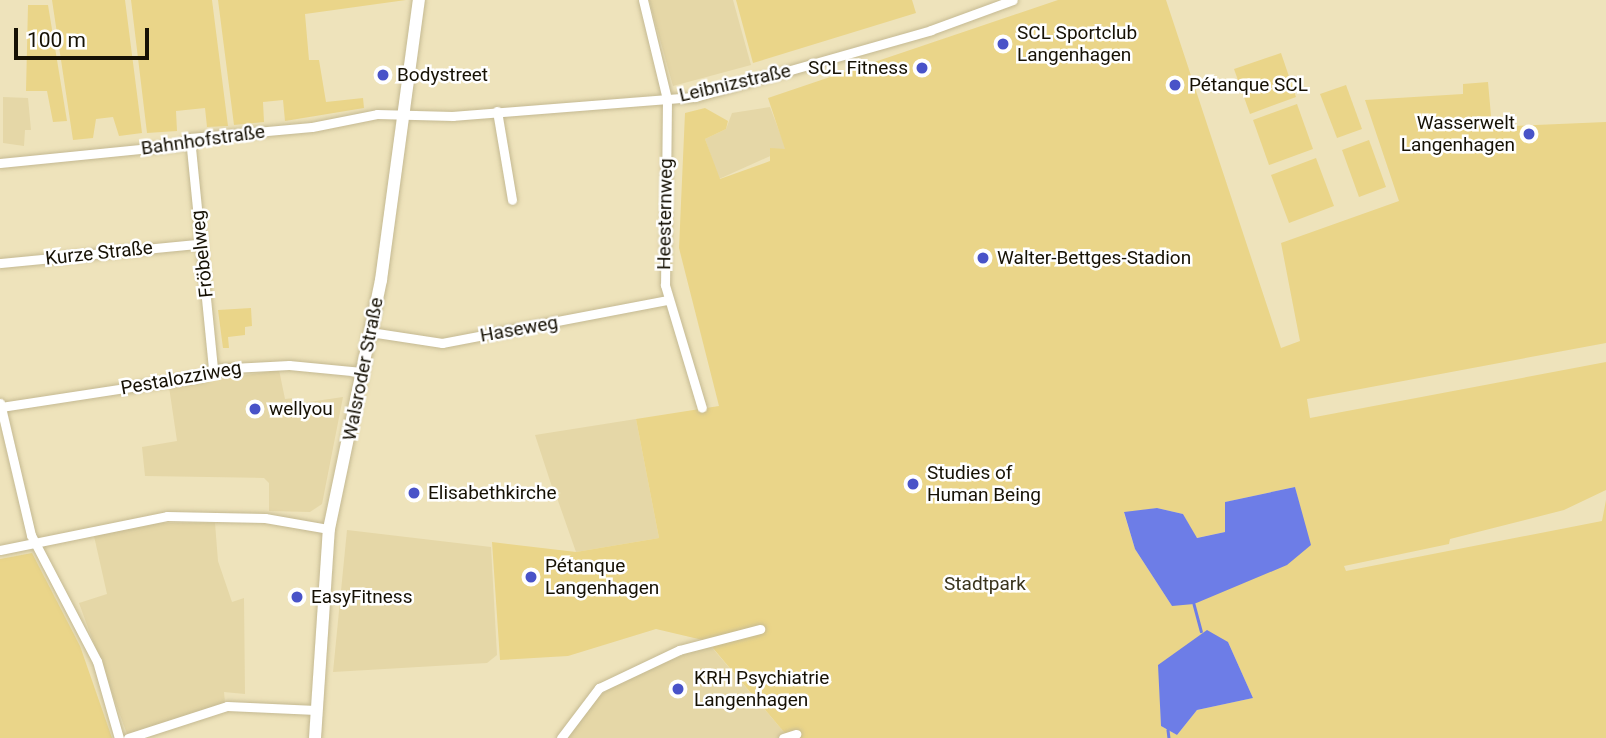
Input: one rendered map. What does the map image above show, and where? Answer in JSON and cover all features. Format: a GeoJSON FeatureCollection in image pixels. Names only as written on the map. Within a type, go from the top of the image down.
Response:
{"type":"FeatureCollection","features":[{"type":"Feature","properties":{"kind":"street","name":"Walsroder Straße"},"geometry":{"type":"LineString","coordinates":[[315,738],[329,529],[369,332],[404,116],[419,0]]}},
{"type":"Feature","properties":{"kind":"street","name":"Heesternweg"},"geometry":{"type":"LineString","coordinates":[[643,0],[667,99],[663,262],[668,300],[702,408]]}},
{"type":"Feature","properties":{"kind":"street","name":"Leibnizstraße"},"geometry":{"type":"LineString","coordinates":[[404,116],[667,99],[719,91],[931,30],[1013,0]]}},
{"type":"Feature","properties":{"kind":"street"},"geometry":{"type":"LineString","coordinates":[[497,111],[512,200]]}},
{"type":"Feature","properties":{"kind":"street","name":"Bahnhofstraße"},"geometry":{"type":"LineString","coordinates":[[0,163],[180,145],[190,138],[312,127],[377,114],[404,116]]}},
{"type":"Feature","properties":{"kind":"street","name":"Fröbelweg"},"geometry":{"type":"LineString","coordinates":[[190,138],[197,244],[202,252],[213,369]]}},
{"type":"Feature","properties":{"kind":"street","name":"Kurze Straße"},"geometry":{"type":"LineString","coordinates":[[0,263],[197,244]]}},
{"type":"Feature","properties":{"kind":"street","name":"Haseweg"},"geometry":{"type":"LineString","coordinates":[[369,332],[442,343],[668,300]]}},
{"type":"Feature","properties":{"kind":"street","name":"Pestalozziweg"},"geometry":{"type":"LineString","coordinates":[[0,405],[203,376],[213,369],[289,365],[362,372]]}},
{"type":"Feature","properties":{"kind":"street"},"geometry":{"type":"LineString","coordinates":[[0,405],[35,541],[97,661],[119,738]]}},
{"type":"Feature","properties":{"kind":"street"},"geometry":{"type":"LineString","coordinates":[[0,550],[133,520],[187,515],[265,518],[329,529]]}},
{"type":"Feature","properties":{"kind":"street"},"geometry":{"type":"LineString","coordinates":[[561,738],[598,688],[679,650],[760,629]]}},
{"type":"Feature","properties":{"kind":"street"},"geometry":{"type":"LineString","coordinates":[[128,738],[227,706],[316,710]]}},
{"type":"Feature","properties":{"kind":"street"},"geometry":{"type":"LineString","coordinates":[[783,738],[796,734]]}},
{"type":"Feature","properties":{"kind":"shaded area"},"geometry":{"type":"Polygon","coordinates":[[[649,0],[733,0],[751,65],[673,86],[649,0]]]}},
{"type":"Feature","properties":{"kind":"shaded area"},"geometry":{"type":"Polygon","coordinates":[[[3,97],[28,98],[31,130],[25,130],[24,146],[3,143],[3,97]]]}},
{"type":"Feature","properties":{"kind":"shaded area"},"geometry":{"type":"Polygon","coordinates":[[[770,107],[786,149],[719,179],[705,139],[726,129],[732,113],[770,107]]]}},
{"type":"Feature","properties":{"kind":"shaded area"},"geometry":{"type":"Polygon","coordinates":[[[279,370],[285,399],[294,398],[295,404],[343,397],[322,504],[310,512],[269,511],[269,483],[264,478],[145,476],[142,447],[177,441],[169,387],[279,370]]]}},
{"type":"Feature","properties":{"kind":"shaded area"},"geometry":{"type":"Polygon","coordinates":[[[636,419],[659,538],[576,552],[556,495],[561,493],[553,490],[535,435],[636,419]]]}},
{"type":"Feature","properties":{"kind":"shaded area"},"geometry":{"type":"Polygon","coordinates":[[[156,523],[215,523],[218,561],[232,602],[244,598],[245,694],[224,692],[225,703],[127,734],[79,603],[107,594],[94,536],[156,523]]]}},
{"type":"Feature","properties":{"kind":"shaded area"},"geometry":{"type":"Polygon","coordinates":[[[347,530],[491,547],[497,655],[487,663],[333,672],[347,530]]]}},
{"type":"Feature","properties":{"kind":"shaded area","name":"KRH Psychiatrie Langenhagen"},"geometry":{"type":"Polygon","coordinates":[[[709,644],[789,738],[564,738],[593,701],[615,684],[709,644]]]}},
{"type":"Feature","properties":{"kind":"green space"},"geometry":{"type":"Polygon","coordinates":[[[52,0],[125,0],[142,133],[119,136],[113,117],[96,119],[93,138],[73,140],[52,0]]]}},
{"type":"Feature","properties":{"kind":"green space"},"geometry":{"type":"Polygon","coordinates":[[[131,0],[212,0],[228,126],[207,127],[205,108],[176,111],[177,131],[147,133],[131,0]]]}},
{"type":"Feature","properties":{"kind":"green space"},"geometry":{"type":"Polygon","coordinates":[[[218,0],[406,0],[305,14],[309,60],[319,60],[326,102],[363,98],[364,108],[285,121],[283,100],[263,102],[264,122],[234,125],[218,0]]]}},
{"type":"Feature","properties":{"kind":"green space"},"geometry":{"type":"Polygon","coordinates":[[[736,0],[912,0],[916,13],[753,63],[736,0]]]}},
{"type":"Feature","properties":{"kind":"green space","name":"Stadtpark"},"geometry":{"type":"Polygon","coordinates":[[[1058,0],[1166,0],[1281,348],[1300,341],[1281,243],[1399,201],[1365,100],[1463,94],[1463,84],[1488,82],[1492,127],[1606,122],[1606,343],[1307,399],[1310,418],[1606,362],[1606,490],[1564,510],[1450,539],[1449,544],[1344,566],[1346,571],[1602,521],[1606,500],[1606,738],[789,738],[707,641],[656,629],[568,656],[500,660],[492,542],[576,552],[659,538],[636,419],[719,406],[679,248],[685,113],[705,108],[728,121],[726,129],[705,139],[720,179],[770,161],[770,148],[785,149],[768,98],[1058,0]],[[1295,487],[1225,502],[1225,532],[1196,538],[1183,514],[1157,508],[1124,513],[1135,549],[1172,606],[1302,515],[1295,487]],[[1228,642],[1183,651],[1159,665],[1161,726],[1177,735],[1197,710],[1253,698],[1228,642]]]}},
{"type":"Feature","properties":{"kind":"green space"},"geometry":{"type":"Polygon","coordinates":[[[28,5],[48,5],[67,121],[53,122],[47,91],[26,91],[28,5]]]}},
{"type":"Feature","properties":{"kind":"green space"},"geometry":{"type":"Polygon","coordinates":[[[1281,53],[1296,97],[1250,114],[1234,69],[1281,53]]]}},
{"type":"Feature","properties":{"kind":"green space"},"geometry":{"type":"Polygon","coordinates":[[[1346,85],[1362,129],[1337,138],[1320,94],[1346,85]]]}},
{"type":"Feature","properties":{"kind":"green space"},"geometry":{"type":"Polygon","coordinates":[[[1297,104],[1313,149],[1269,165],[1253,120],[1297,104]]]}},
{"type":"Feature","properties":{"kind":"green space"},"geometry":{"type":"Polygon","coordinates":[[[1369,140],[1386,187],[1359,197],[1342,150],[1369,140]]]}},
{"type":"Feature","properties":{"kind":"green space"},"geometry":{"type":"Polygon","coordinates":[[[1316,158],[1334,206],[1289,223],[1271,175],[1316,158]]]}},
{"type":"Feature","properties":{"kind":"green space"},"geometry":{"type":"Polygon","coordinates":[[[251,308],[252,326],[245,327],[245,335],[228,337],[229,348],[223,348],[218,310],[251,308]]]}},
{"type":"Feature","properties":{"kind":"green space"},"geometry":{"type":"Polygon","coordinates":[[[32,553],[80,646],[112,738],[0,738],[0,559],[32,553]]]}},
{"type":"Feature","properties":{"kind":"water"},"geometry":{"type":"Polygon","coordinates":[[[1295,487],[1311,545],[1287,565],[1194,604],[1172,606],[1135,549],[1124,512],[1157,508],[1183,514],[1197,538],[1225,532],[1225,502],[1295,487]]]}},
{"type":"Feature","properties":{"kind":"water"},"geometry":{"type":"Polygon","coordinates":[[[1207,630],[1228,642],[1253,698],[1197,710],[1177,735],[1161,726],[1158,665],[1207,630]]]}},
{"type":"Feature","properties":{"kind":"waterway"},"geometry":{"type":"LineString","coordinates":[[1194,604],[1201,631]]}},
{"type":"Feature","properties":{"kind":"waterway"},"geometry":{"type":"LineString","coordinates":[[1168,730],[1169,738]]}},
{"type":"Feature","properties":{"kind":"place","name":"SCL Sportclub Langenhagen"},"geometry":{"type":"Point","coordinates":[1003,44]}},
{"type":"Feature","properties":{"kind":"place","name":"SCL Fitness"},"geometry":{"type":"Point","coordinates":[922,68]}},
{"type":"Feature","properties":{"kind":"place","name":"Bodystreet"},"geometry":{"type":"Point","coordinates":[383,75]}},
{"type":"Feature","properties":{"kind":"place","name":"Pétanque SCL"},"geometry":{"type":"Point","coordinates":[1175,85]}},
{"type":"Feature","properties":{"kind":"place","name":"Wasserwelt Langenhagen"},"geometry":{"type":"Point","coordinates":[1529,134]}},
{"type":"Feature","properties":{"kind":"place","name":"Walter-Bettges-Stadion"},"geometry":{"type":"Point","coordinates":[983,258]}},
{"type":"Feature","properties":{"kind":"place","name":"wellyou"},"geometry":{"type":"Point","coordinates":[255,409]}},
{"type":"Feature","properties":{"kind":"place","name":"Studies of Human Being"},"geometry":{"type":"Point","coordinates":[913,484]}},
{"type":"Feature","properties":{"kind":"place","name":"Elisabethkirche"},"geometry":{"type":"Point","coordinates":[414,493]}},
{"type":"Feature","properties":{"kind":"place","name":"Pétanque Langenhagen"},"geometry":{"type":"Point","coordinates":[531,577]}},
{"type":"Feature","properties":{"kind":"place","name":"EasyFitness"},"geometry":{"type":"Point","coordinates":[297,597]}},
{"type":"Feature","properties":{"kind":"place","name":"KRH Psychiatrie Langenhagen"},"geometry":{"type":"Point","coordinates":[678,689]}}]}
